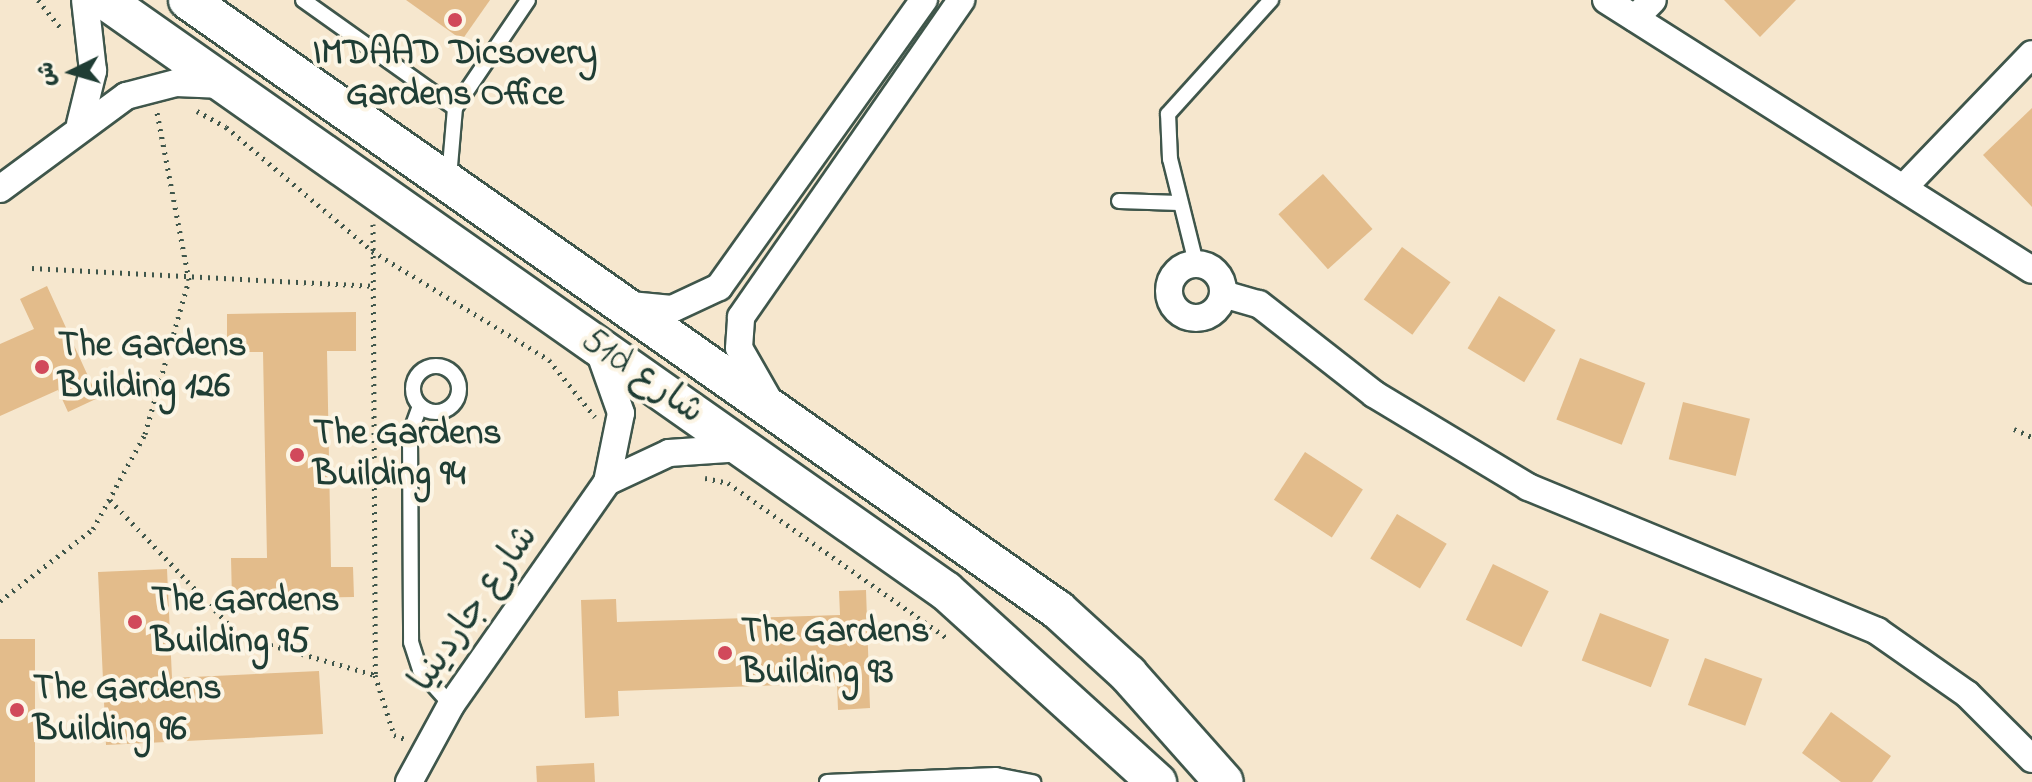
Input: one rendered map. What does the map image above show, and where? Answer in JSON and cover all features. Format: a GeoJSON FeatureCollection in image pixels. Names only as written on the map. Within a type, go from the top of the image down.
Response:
{"type":"FeatureCollection","features":[{"type":"Feature","properties":{"kind":"street"},"geometry":{"type":"LineString","coordinates":[[80,124],[93,71],[85,0]]}},
{"type":"Feature","properties":{"kind":"street","name":"51d شارع"},"geometry":{"type":"LineString","coordinates":[[105,0],[373,193],[946,591],[1157,782]]}},
{"type":"Feature","properties":{"kind":"street","name":"51d شارع"},"geometry":{"type":"LineString","coordinates":[[188,0],[1058,610],[1128,674],[1224,782]]}},
{"type":"Feature","properties":{"kind":"street"},"geometry":{"type":"LineString","coordinates":[[623,304],[672,309],[719,287],[924,0]]}},
{"type":"Feature","properties":{"kind":"street"},"geometry":{"type":"LineString","coordinates":[[779,412],[743,358],[741,317],[961,0]]}},
{"type":"Feature","properties":{"kind":"street"},"geometry":{"type":"LineString","coordinates":[[1606,0],[1644,9],[2032,270]]}},
{"type":"Feature","properties":{"kind":"street"},"geometry":{"type":"LineString","coordinates":[[1907,184],[2032,54]]}},
{"type":"Feature","properties":{"kind":"street"},"geometry":{"type":"LineString","coordinates":[[0,189],[80,124],[154,98],[225,85]]}},
{"type":"Feature","properties":{"kind":"street"},"geometry":{"type":"LineString","coordinates":[[1196,263],[1216,273],[1223,294],[1202,318],[1180,314],[1170,283],[1196,263]]}},
{"type":"Feature","properties":{"kind":"street"},"geometry":{"type":"LineString","coordinates":[[1223,294],[1259,304],[1374,394],[1528,487],[1877,631],[1967,694],[2032,759]]}},
{"type":"Feature","properties":{"kind":"street"},"geometry":{"type":"LineString","coordinates":[[597,347],[621,413]]}},
{"type":"Feature","properties":{"kind":"street","name":"شارع جاردينيا"},"geometry":{"type":"LineString","coordinates":[[409,782],[425,746],[451,705],[607,482],[621,413]]}},
{"type":"Feature","properties":{"kind":"street","name":"شارع جاردينيا"},"geometry":{"type":"LineString","coordinates":[[607,482],[669,453],[742,448]]}},
{"type":"Feature","properties":{"kind":"lane"},"geometry":{"type":"LineString","coordinates":[[303,0],[455,108]]}},
{"type":"Feature","properties":{"kind":"lane"},"geometry":{"type":"LineString","coordinates":[[449,183],[455,108],[528,0]]}},
{"type":"Feature","properties":{"kind":"lane"},"geometry":{"type":"LineString","coordinates":[[1196,263],[1179,203],[1168,114],[1271,0]]}},
{"type":"Feature","properties":{"kind":"lane"},"geometry":{"type":"LineString","coordinates":[[1119,201],[1179,203]]}},
{"type":"Feature","properties":{"kind":"lane"},"geometry":{"type":"LineString","coordinates":[[420,406],[410,434],[411,642],[420,670],[451,705]]}},
{"type":"Feature","properties":{"kind":"lane"},"geometry":{"type":"LineString","coordinates":[[827,782],[996,775],[1033,782]]}},
{"type":"Feature","properties":{"kind":"path"},"geometry":{"type":"LineString","coordinates":[[154,98],[168,109]]}},
{"type":"Feature","properties":{"kind":"path"},"geometry":{"type":"LineString","coordinates":[[0,601],[71,551],[110,500],[145,434],[189,280],[154,98]]}},
{"type":"Feature","properties":{"kind":"path"},"geometry":{"type":"LineString","coordinates":[[180,109],[226,127],[372,251],[549,360],[569,377],[593,418],[621,413]]}},
{"type":"Feature","properties":{"kind":"path"},"geometry":{"type":"LineString","coordinates":[[373,193],[375,675],[394,735],[425,746]]}},
{"type":"Feature","properties":{"kind":"path"},"geometry":{"type":"LineString","coordinates":[[32,268],[189,280],[372,286]]}},
{"type":"Feature","properties":{"kind":"path"},"geometry":{"type":"LineString","coordinates":[[2014,429],[2032,437]]}},
{"type":"Feature","properties":{"kind":"path"},"geometry":{"type":"LineString","coordinates":[[669,453],[682,470],[728,483],[957,645]]}},
{"type":"Feature","properties":{"kind":"path"},"geometry":{"type":"LineString","coordinates":[[110,500],[240,636],[375,675]]}},
{"type":"Feature","properties":{"kind":"building","name":"IMDAAD Dicsovery Gardens Office"},"geometry":{"type":"Polygon","coordinates":[[[406,0],[490,0],[462,40],[406,0]]]}},
{"type":"Feature","properties":{"kind":"building"},"geometry":{"type":"Polygon","coordinates":[[[1724,0],[1796,0],[1760,37],[1724,0]]]}},
{"type":"Feature","properties":{"kind":"building"},"geometry":{"type":"Polygon","coordinates":[[[2032,108],[2032,207],[1983,155],[2032,108]]]}},
{"type":"Feature","properties":{"kind":"building"},"geometry":{"type":"Polygon","coordinates":[[[1323,174],[1373,229],[1328,269],[1278,214],[1323,174]]]}},
{"type":"Feature","properties":{"kind":"building"},"geometry":{"type":"Polygon","coordinates":[[[1402,247],[1451,282],[1412,335],[1364,300],[1402,247]]]}},
{"type":"Feature","properties":{"kind":"building","name":"The Gardens Building 126"},"geometry":{"type":"Polygon","coordinates":[[[47,286],[98,398],[68,412],[58,390],[0,416],[0,344],[34,329],[20,299],[47,286]]]}},
{"type":"Feature","properties":{"kind":"building"},"geometry":{"type":"Polygon","coordinates":[[[1499,296],[1556,330],[1524,382],[1468,348],[1499,296]]]}},
{"type":"Feature","properties":{"kind":"building","name":"The Gardens Building 94"},"geometry":{"type":"Polygon","coordinates":[[[356,312],[356,351],[327,351],[331,567],[353,567],[354,597],[232,599],[231,558],[267,558],[263,352],[227,352],[227,314],[356,312]]]}},
{"type":"Feature","properties":{"kind":"building"},"geometry":{"type":"Polygon","coordinates":[[[1580,358],[1645,383],[1622,445],[1556,420],[1580,358]]]}},
{"type":"Feature","properties":{"kind":"building"},"geometry":{"type":"Polygon","coordinates":[[[1683,402],[1750,419],[1736,476],[1669,459],[1683,402]]]}},
{"type":"Feature","properties":{"kind":"building"},"geometry":{"type":"Polygon","coordinates":[[[1305,452],[1363,490],[1332,537],[1274,500],[1305,452]]]}},
{"type":"Feature","properties":{"kind":"building"},"geometry":{"type":"Polygon","coordinates":[[[1397,514],[1447,544],[1420,588],[1370,559],[1397,514]]]}},
{"type":"Feature","properties":{"kind":"building"},"geometry":{"type":"Polygon","coordinates":[[[1493,564],[1549,591],[1522,647],[1466,620],[1493,564]]]}},
{"type":"Feature","properties":{"kind":"building","name":"The Gardens Building 95"},"geometry":{"type":"Polygon","coordinates":[[[167,569],[172,678],[319,671],[323,734],[106,745],[98,572],[167,569]]]}},
{"type":"Feature","properties":{"kind":"building","name":"The Gardens Building 93"},"geometry":{"type":"Polygon","coordinates":[[[866,590],[870,708],[838,710],[837,683],[618,691],[619,716],[585,718],[581,600],[616,599],[617,622],[840,615],[839,591],[866,590]]]}},
{"type":"Feature","properties":{"kind":"building"},"geometry":{"type":"Polygon","coordinates":[[[1600,613],[1669,640],[1651,687],[1582,661],[1600,613]]]}},
{"type":"Feature","properties":{"kind":"building","name":"The Gardens Building 96"},"geometry":{"type":"Polygon","coordinates":[[[0,639],[35,639],[35,782],[0,782],[0,639]]]}},
{"type":"Feature","properties":{"kind":"building"},"geometry":{"type":"Polygon","coordinates":[[[1705,658],[1762,679],[1745,726],[1688,705],[1705,658]]]}},
{"type":"Feature","properties":{"kind":"building"},"geometry":{"type":"Polygon","coordinates":[[[1831,712],[1891,756],[1872,782],[1841,782],[1802,753],[1831,712]]]}},
{"type":"Feature","properties":{"kind":"building"},"geometry":{"type":"Polygon","coordinates":[[[594,763],[595,782],[537,782],[536,766],[594,763]]]}},
{"type":"Feature","properties":{"kind":"place","name":"IMDAAD Dicsovery Gardens Office"},"geometry":{"type":"Point","coordinates":[455,20]}},
{"type":"Feature","properties":{"kind":"place","name":"The Gardens Building 126"},"geometry":{"type":"Point","coordinates":[42,367]}},
{"type":"Feature","properties":{"kind":"place","name":"The Gardens Building 94"},"geometry":{"type":"Point","coordinates":[297,455]}},
{"type":"Feature","properties":{"kind":"place","name":"The Gardens Building 95"},"geometry":{"type":"Point","coordinates":[135,622]}},
{"type":"Feature","properties":{"kind":"place","name":"The Gardens Building 93"},"geometry":{"type":"Point","coordinates":[725,653]}},
{"type":"Feature","properties":{"kind":"place","name":"The Gardens Building 96"},"geometry":{"type":"Point","coordinates":[17,710]}}]}
